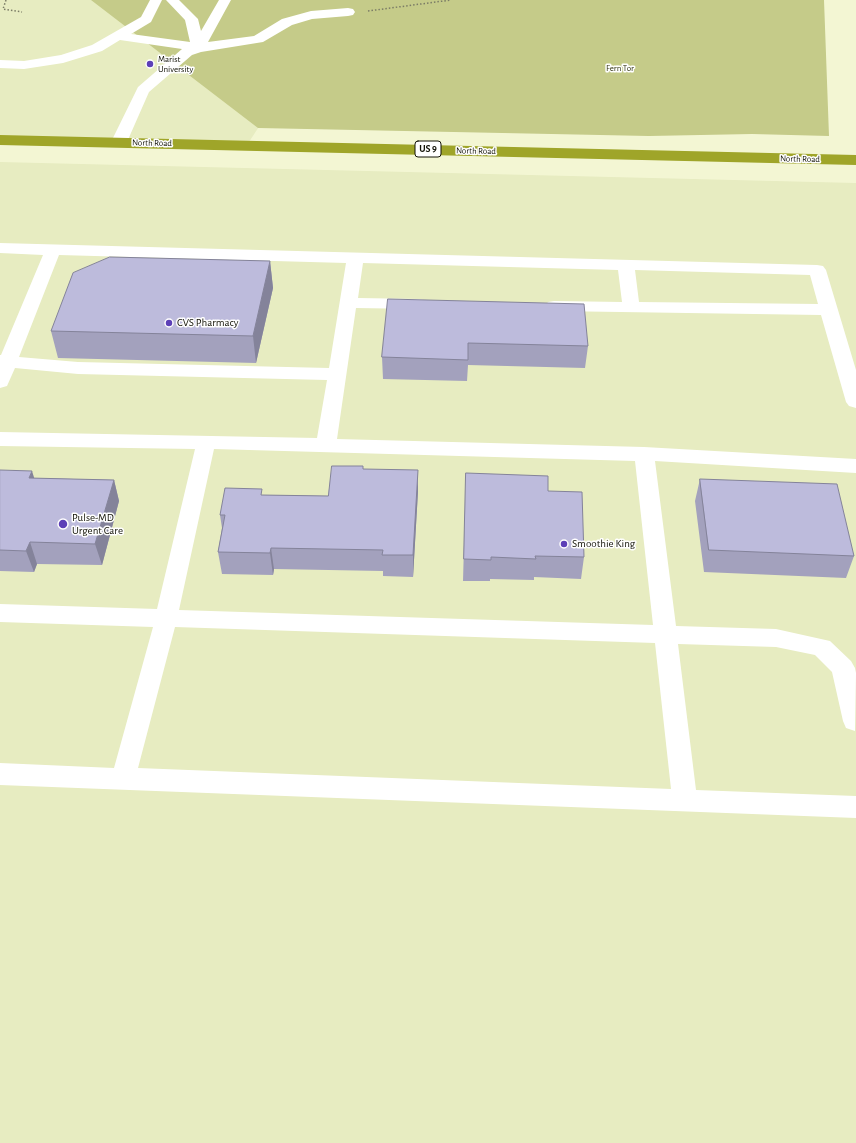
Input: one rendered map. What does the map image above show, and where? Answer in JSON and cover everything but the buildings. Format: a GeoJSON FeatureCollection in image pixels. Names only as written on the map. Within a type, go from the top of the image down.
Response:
{"type":"FeatureCollection","features":[{"type":"Feature","properties":{"kind":"highway","name":"North Road"},"geometry":{"type":"LineString","coordinates":[[0,140],[856,160]]}},
{"type":"Feature","properties":{"kind":"lane"},"geometry":{"type":"LineString","coordinates":[[0,64],[24,65],[63,59],[97,48],[146,19],[156,0]]}},
{"type":"Feature","properties":{"kind":"lane"},"geometry":{"type":"LineString","coordinates":[[172,0],[192,18],[198,48]]}},
{"type":"Feature","properties":{"kind":"lane"},"geometry":{"type":"LineString","coordinates":[[198,48],[225,0]]}},
{"type":"Feature","properties":{"kind":"lane"},"geometry":{"type":"LineString","coordinates":[[119,142],[143,90],[187,52],[198,48],[258,39],[287,22],[311,15],[348,12]]}},
{"type":"Feature","properties":{"kind":"lane"},"geometry":{"type":"LineString","coordinates":[[118,36],[198,48]]}},
{"type":"Feature","properties":{"kind":"lane"},"geometry":{"type":"LineString","coordinates":[[0,248],[817,270],[856,402]]}},
{"type":"Feature","properties":{"kind":"lane"},"geometry":{"type":"LineString","coordinates":[[0,382],[4,361],[53,250]]}},
{"type":"Feature","properties":{"kind":"lane"},"geometry":{"type":"LineString","coordinates":[[326,445],[355,258]]}},
{"type":"Feature","properties":{"kind":"lane"},"geometry":{"type":"LineString","coordinates":[[626,265],[631,307]]}},
{"type":"Feature","properties":{"kind":"lane"},"geometry":{"type":"LineString","coordinates":[[348,303],[435,304]]}},
{"type":"Feature","properties":{"kind":"lane"},"geometry":{"type":"LineString","coordinates":[[537,306],[829,310]]}},
{"type":"Feature","properties":{"kind":"lane"},"geometry":{"type":"LineString","coordinates":[[4,361],[78,368],[337,374]]}},
{"type":"Feature","properties":{"kind":"lane"},"geometry":{"type":"LineString","coordinates":[[0,439],[206,442],[644,454],[856,466]]}},
{"type":"Feature","properties":{"kind":"lane"},"geometry":{"type":"LineString","coordinates":[[123,779],[166,619],[206,442]]}},
{"type":"Feature","properties":{"kind":"lane"},"geometry":{"type":"LineString","coordinates":[[644,454],[685,801]]}},
{"type":"Feature","properties":{"kind":"lane"},"geometry":{"type":"LineString","coordinates":[[0,613],[776,638],[822,647],[843,668],[855,721]]}},
{"type":"Feature","properties":{"kind":"lane"},"geometry":{"type":"LineString","coordinates":[[0,774],[856,807]]}},
{"type":"Feature","properties":{"kind":"path"},"geometry":{"type":"LineString","coordinates":[[6,0],[3,9],[22,12]]}},
{"type":"Feature","properties":{"kind":"path"},"geometry":{"type":"LineString","coordinates":[[348,12],[381,10],[451,0]]}},
{"type":"Feature","properties":{"kind":"shaded area","name":"Marist University"},"geometry":{"type":"Polygon","coordinates":[[[0,0],[342,0],[247,145],[0,139],[0,0]]]}},
{"type":"Feature","properties":{"kind":"shaded area"},"geometry":{"type":"Polygon","coordinates":[[[0,162],[856,183],[856,1143],[0,1143],[0,162]]]}},
{"type":"Feature","properties":{"kind":"green space","name":"Fern Tor"},"geometry":{"type":"Polygon","coordinates":[[[91,0],[824,0],[829,136],[752,134],[649,136],[258,128],[91,0]]]}},
{"type":"Feature","properties":{"kind":"place","name":"Marist University"},"geometry":{"type":"Point","coordinates":[150,64]}},
{"type":"Feature","properties":{"kind":"place","name":"CVS Pharmacy"},"geometry":{"type":"Point","coordinates":[169,323]}},
{"type":"Feature","properties":{"kind":"place","name":"Pulse-MD Urgent Care"},"geometry":{"type":"Point","coordinates":[63,524]}},
{"type":"Feature","properties":{"kind":"place","name":"Smoothie King"},"geometry":{"type":"Point","coordinates":[564,544]}}]}
